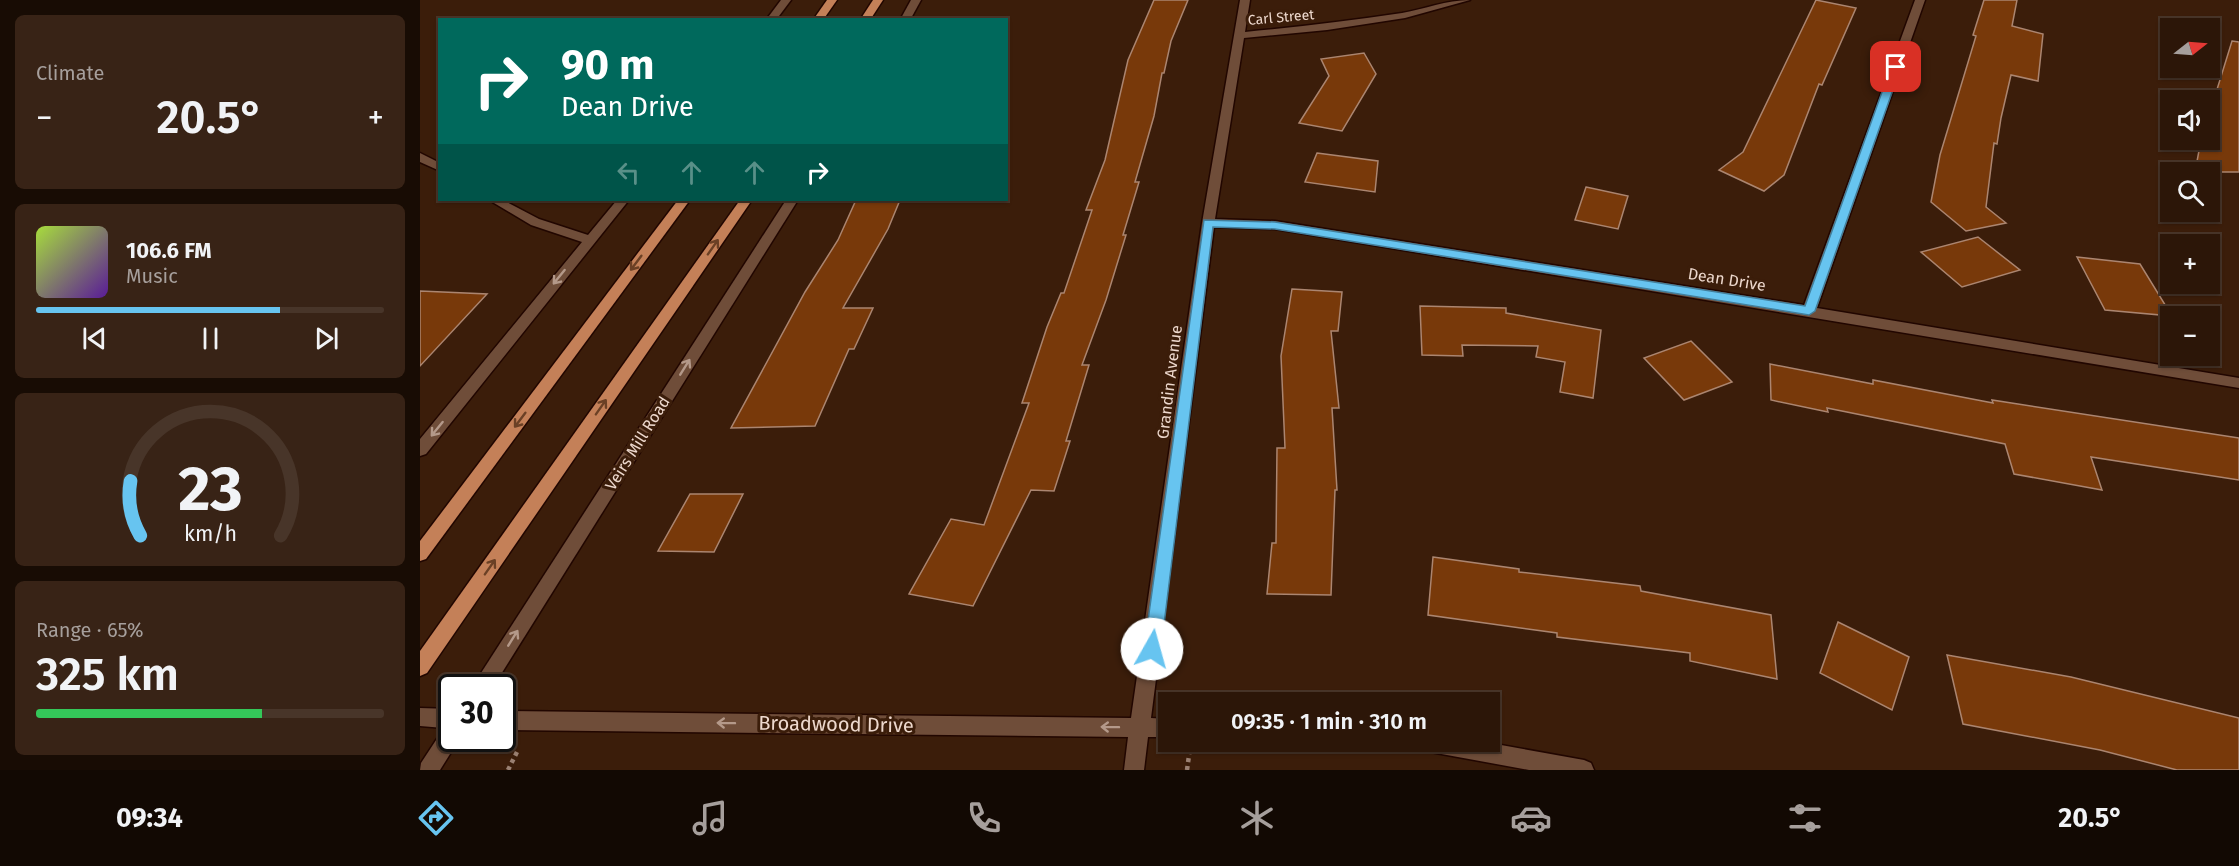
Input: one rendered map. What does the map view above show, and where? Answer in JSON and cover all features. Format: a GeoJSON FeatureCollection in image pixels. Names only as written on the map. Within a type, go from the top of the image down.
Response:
{"type":"FeatureCollection","features":[{"type":"Feature","properties":{"kind":"main road"},"geometry":{"type":"LineString","coordinates":[[819,18],[832,0]]}},
{"type":"Feature","properties":{"kind":"main road"},"geometry":{"type":"LineString","coordinates":[[867,18],[878,0]]}},
{"type":"Feature","properties":{"kind":"main road"},"geometry":{"type":"LineString","coordinates":[[420,554],[683,201]]}},
{"type":"Feature","properties":{"kind":"main road"},"geometry":{"type":"LineString","coordinates":[[420,667],[745,201]]}},
{"type":"Feature","properties":{"kind":"street"},"geometry":{"type":"LineString","coordinates":[[772,18],[786,0]]}},
{"type":"Feature","properties":{"kind":"street"},"geometry":{"type":"LineString","coordinates":[[905,18],[916,0]]}},
{"type":"Feature","properties":{"kind":"street","name":"Grandin Avenue"},"geometry":{"type":"LineString","coordinates":[[1134,770],[1142,727],[1208,223],[1245,0]]}},
{"type":"Feature","properties":{"kind":"street","name":"Carl Street"},"geometry":{"type":"LineString","coordinates":[[1240,34],[1327,27],[1405,15],[1465,0]]}},
{"type":"Feature","properties":{"kind":"street"},"geometry":{"type":"LineString","coordinates":[[1809,311],[1920,0]]}},
{"type":"Feature","properties":{"kind":"street"},"geometry":{"type":"LineString","coordinates":[[420,156],[438,167]]}},
{"type":"Feature","properties":{"kind":"street"},"geometry":{"type":"LineString","coordinates":[[497,201],[535,222],[590,240]]}},
{"type":"Feature","properties":{"kind":"street"},"geometry":{"type":"LineString","coordinates":[[420,450],[622,201]]}},
{"type":"Feature","properties":{"kind":"street","name":"Veirs Mill Road"},"geometry":{"type":"LineString","coordinates":[[490,674],[791,201]]}},
{"type":"Feature","properties":{"kind":"street","name":"Dean Drive"},"geometry":{"type":"LineString","coordinates":[[1208,223],[1275,225],[2239,383]]}},
{"type":"Feature","properties":{"kind":"street"},"geometry":{"type":"LineString","coordinates":[[420,717],[438,718]]}},
{"type":"Feature","properties":{"kind":"street","name":"Broadwood Drive"},"geometry":{"type":"LineString","coordinates":[[516,720],[1158,728]]}},
{"type":"Feature","properties":{"kind":"street"},"geometry":{"type":"LineString","coordinates":[[428,770],[440,752]]}},
{"type":"Feature","properties":{"kind":"street"},"geometry":{"type":"LineString","coordinates":[[1485,752],[1584,770]]}},
{"type":"Feature","properties":{"kind":"path"},"geometry":{"type":"LineString","coordinates":[[1187,770],[1189,752]]}},
{"type":"Feature","properties":{"kind":"building"},"geometry":{"type":"Polygon","coordinates":[[[1154,0],[1188,0],[1171,41],[1164,73],[1162,73],[1154,116],[1135,182],[1139,182],[1123,235],[1126,235],[1106,300],[1082,365],[1089,365],[1066,441],[1070,441],[1054,491],[1031,490],[973,606],[909,594],[951,519],[984,525],[1029,403],[1022,403],[1047,327],[1061,293],[1064,293],[1092,210],[1086,210],[1105,160],[1128,60],[1154,0]]]}},
{"type":"Feature","properties":{"kind":"building"},"geometry":{"type":"Polygon","coordinates":[[[1816,0],[1856,8],[1822,85],[1819,84],[1784,175],[1764,191],[1719,170],[1743,152],[1816,0]]]}},
{"type":"Feature","properties":{"kind":"building"},"geometry":{"type":"Polygon","coordinates":[[[1984,0],[2017,0],[2012,26],[2043,34],[2038,81],[2011,75],[1997,144],[1994,143],[1986,207],[2006,223],[1966,231],[1931,202],[1940,155],[1976,36],[1973,35],[1984,0]]]}},
{"type":"Feature","properties":{"kind":"building"},"geometry":{"type":"Polygon","coordinates":[[[2232,41],[2239,42],[2239,172],[2220,172],[2220,162],[2197,162],[2199,150],[2220,150],[2220,90],[2217,90],[2232,41]]]}},
{"type":"Feature","properties":{"kind":"building"},"geometry":{"type":"Polygon","coordinates":[[[1364,53],[1376,74],[1342,131],[1299,123],[1329,76],[1321,59],[1364,53]]]}},
{"type":"Feature","properties":{"kind":"building"},"geometry":{"type":"Polygon","coordinates":[[[1317,153],[1378,161],[1375,192],[1305,182],[1317,153]]]}},
{"type":"Feature","properties":{"kind":"building"},"geometry":{"type":"Polygon","coordinates":[[[1586,187],[1628,196],[1618,229],[1575,220],[1586,187]]]}},
{"type":"Feature","properties":{"kind":"building"},"geometry":{"type":"Polygon","coordinates":[[[856,201],[900,201],[888,229],[843,308],[873,308],[854,349],[849,349],[815,426],[731,428],[805,292],[838,240],[856,201]]]}},
{"type":"Feature","properties":{"kind":"building"},"geometry":{"type":"Polygon","coordinates":[[[1978,237],[2020,270],[1962,287],[1921,252],[1978,237]]]}},
{"type":"Feature","properties":{"kind":"building"},"geometry":{"type":"Polygon","coordinates":[[[2077,257],[2140,264],[2166,306],[2160,306],[2160,315],[2105,310],[2077,257]]]}},
{"type":"Feature","properties":{"kind":"building"},"geometry":{"type":"Polygon","coordinates":[[[1292,289],[1342,292],[1338,331],[1331,331],[1339,408],[1332,408],[1337,490],[1335,490],[1331,595],[1267,594],[1272,543],[1276,543],[1277,448],[1285,448],[1281,356],[1292,289]]]}},
{"type":"Feature","properties":{"kind":"building"},"geometry":{"type":"Polygon","coordinates":[[[420,291],[487,294],[420,366],[420,291]]]}},
{"type":"Feature","properties":{"kind":"building"},"geometry":{"type":"Polygon","coordinates":[[[1420,306],[1506,308],[1506,313],[1601,330],[1593,398],[1560,392],[1565,362],[1536,357],[1538,346],[1462,345],[1463,356],[1422,355],[1420,306]]]}},
{"type":"Feature","properties":{"kind":"building"},"geometry":{"type":"Polygon","coordinates":[[[1691,341],[1732,382],[1684,400],[1644,358],[1691,341]]]}},
{"type":"Feature","properties":{"kind":"building"},"geometry":{"type":"Polygon","coordinates":[[[1770,364],[1873,384],[1873,380],[1993,403],[1992,400],[2239,438],[2239,480],[2091,457],[2102,490],[2014,474],[2005,444],[1827,408],[1828,412],[1771,400],[1770,364]]]}},
{"type":"Feature","properties":{"kind":"building"},"geometry":{"type":"Polygon","coordinates":[[[690,494],[743,494],[714,552],[658,551],[690,494]]]}},
{"type":"Feature","properties":{"kind":"building"},"geometry":{"type":"Polygon","coordinates":[[[1433,557],[1519,569],[1519,572],[1640,586],[1641,591],[1771,615],[1777,679],[1690,661],[1690,653],[1557,637],[1557,633],[1428,615],[1433,557]]]}},
{"type":"Feature","properties":{"kind":"building"},"geometry":{"type":"Polygon","coordinates":[[[1838,622],[1909,657],[1892,710],[1820,673],[1838,622]]]}},
{"type":"Feature","properties":{"kind":"building"},"geometry":{"type":"Polygon","coordinates":[[[1947,655],[2071,677],[2239,718],[2239,770],[2177,770],[2100,750],[1963,724],[1947,655]]]}},
{"type":"Feature","properties":{"kind":"route"},"geometry":{"type":"LineString","coordinates":[[1152,649],[1208,223],[1275,225],[1809,311],[1896,67]]}}]}
